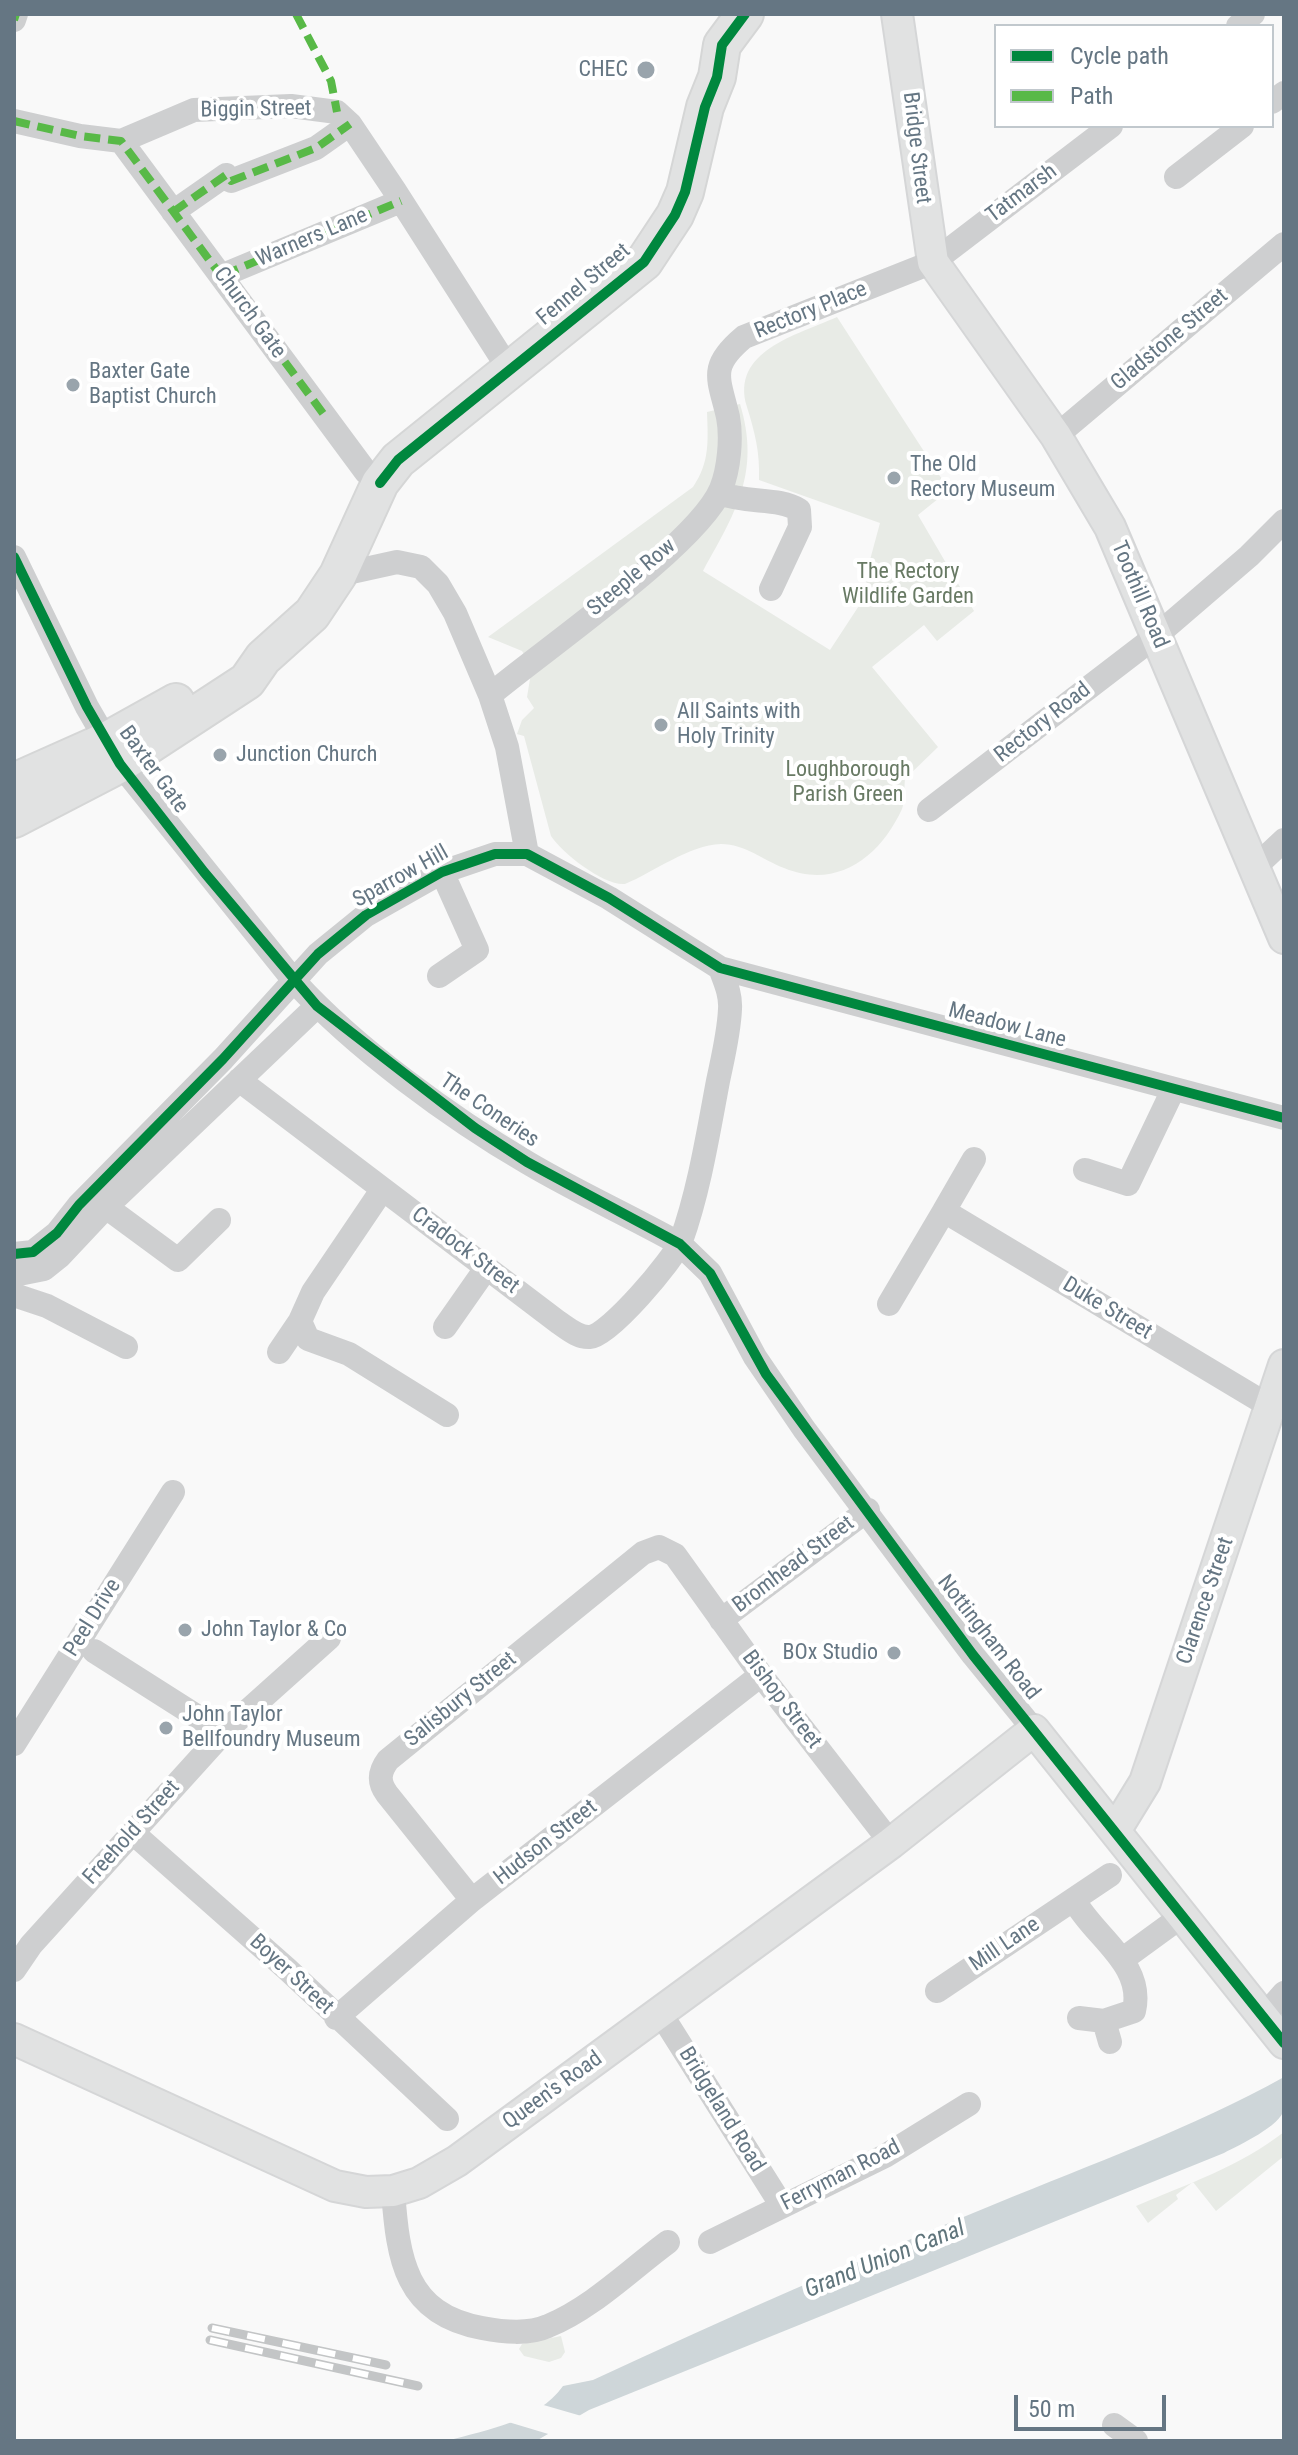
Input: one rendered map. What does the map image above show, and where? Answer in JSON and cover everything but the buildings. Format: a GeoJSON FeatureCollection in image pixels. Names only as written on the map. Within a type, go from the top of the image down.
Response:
{"type":"FeatureCollection","features":[{"type":"Feature","properties":{"kind":"highway","name":"Fennel Street"},"geometry":{"type":"LineString","coordinates":[[113,753],[239,665],[263,658],[288,640],[312,614],[338,575],[380,483],[398,460],[644,262],[658,244],[685,192],[705,107],[717,77],[722,45],[745,14]]}},
{"type":"Feature","properties":{"kind":"highway","name":"Fennel Street"},"geometry":{"type":"LineString","coordinates":[[717,77],[770,14]]}},
{"type":"Feature","properties":{"kind":"highway"},"geometry":{"type":"LineString","coordinates":[[14,782],[113,753]]}},
{"type":"Feature","properties":{"kind":"highway"},"geometry":{"type":"LineString","coordinates":[[14,819],[113,753]]}},
{"type":"Feature","properties":{"kind":"main road","name":"Bridge Street"},"geometry":{"type":"LineString","coordinates":[[897,14],[938,271]]}},
{"type":"Feature","properties":{"kind":"main road","name":"Toothill Road"},"geometry":{"type":"LineString","coordinates":[[938,271],[1056,436],[1110,527],[1284,938]]}},
{"type":"Feature","properties":{"kind":"main road","name":"Clarence Street"},"geometry":{"type":"LineString","coordinates":[[1115,1831],[1145,1782],[1284,1365]]}},
{"type":"Feature","properties":{"kind":"main road","name":"Nottingham Road"},"geometry":{"type":"LineString","coordinates":[[1034,1730],[1273,2031]]}},
{"type":"Feature","properties":{"kind":"main road","name":"Queen's Road"},"geometry":{"type":"LineString","coordinates":[[14,2039],[335,2186],[366,2192],[393,2191],[419,2183],[457,2161],[891,1843],[1034,1730]]}},
{"type":"Feature","properties":{"kind":"street"},"geometry":{"type":"LineString","coordinates":[[14,20],[16,14]]}},
{"type":"Feature","properties":{"kind":"street","name":"Biggin Street"},"geometry":{"type":"LineString","coordinates":[[14,121],[80,136],[121,141],[194,110],[317,108],[337,112],[350,124]]}},
{"type":"Feature","properties":{"kind":"street"},"geometry":{"type":"LineString","coordinates":[[173,212],[226,175],[231,181],[316,148],[350,124],[510,371]]}},
{"type":"Feature","properties":{"kind":"street","name":"Tatmarsh"},"geometry":{"type":"LineString","coordinates":[[938,271],[1109,128]]}},
{"type":"Feature","properties":{"kind":"street"},"geometry":{"type":"LineString","coordinates":[[1176,177],[1239,128]]}},
{"type":"Feature","properties":{"kind":"street","name":"Church Gate"},"geometry":{"type":"LineString","coordinates":[[121,141],[366,472],[380,483]]}},
{"type":"Feature","properties":{"kind":"street","name":"Warners Lane"},"geometry":{"type":"LineString","coordinates":[[223,275],[401,201]]}},
{"type":"Feature","properties":{"kind":"street","name":"Gladstone Street"},"geometry":{"type":"LineString","coordinates":[[1056,436],[1284,244]]}},
{"type":"Feature","properties":{"kind":"street","name":"Rectory Place"},"geometry":{"type":"LineString","coordinates":[[728,432],[729,420],[717,375],[727,351],[744,337],[938,271]]}},
{"type":"Feature","properties":{"kind":"street","name":"Steeple Row"},"geometry":{"type":"LineString","coordinates":[[490,695],[665,554],[719,493],[728,464],[728,432]]}},
{"type":"Feature","properties":{"kind":"street"},"geometry":{"type":"LineString","coordinates":[[719,493],[751,503],[779,502],[799,510],[800,527],[771,589]]}},
{"type":"Feature","properties":{"kind":"street","name":"Rectory Road"},"geometry":{"type":"LineString","coordinates":[[929,810],[1156,636],[1249,556],[1284,521]]}},
{"type":"Feature","properties":{"kind":"street","name":"Baxter Gate"},"geometry":{"type":"LineString","coordinates":[[14,559],[113,753],[295,982]]}},
{"type":"Feature","properties":{"kind":"street"},"geometry":{"type":"LineString","coordinates":[[338,575],[397,562],[421,567],[429,574],[455,613],[490,695],[507,747],[527,854],[609,898],[720,968],[729,999],[726,1039],[710,1125],[680,1244]]}},
{"type":"Feature","properties":{"kind":"street"},"geometry":{"type":"LineString","coordinates":[[1253,869],[1284,840]]}},
{"type":"Feature","properties":{"kind":"street","name":"Sparrow Hill"},"geometry":{"type":"LineString","coordinates":[[14,1254],[33,1252],[57,1233],[79,1205],[295,982],[318,954],[366,915],[442,872],[495,854],[527,854]]}},
{"type":"Feature","properties":{"kind":"street"},"geometry":{"type":"LineString","coordinates":[[439,976],[477,950],[442,872]]}},
{"type":"Feature","properties":{"kind":"street","name":"Meadow Lane"},"geometry":{"type":"LineString","coordinates":[[720,968],[1284,1118]]}},
{"type":"Feature","properties":{"kind":"street","name":"The Coneries"},"geometry":{"type":"LineString","coordinates":[[295,982],[317,1006],[475,1128],[527,1162],[680,1244]]}},
{"type":"Feature","properties":{"kind":"street"},"geometry":{"type":"LineString","coordinates":[[126,1347],[47,1306],[18,1286],[59,1257],[106,1207],[317,1006]]}},
{"type":"Feature","properties":{"kind":"street","name":"Cradock Street"},"geometry":{"type":"LineString","coordinates":[[239,1080],[575,1333],[589,1337],[602,1333],[616,1321],[680,1244]]}},
{"type":"Feature","properties":{"kind":"street"},"geometry":{"type":"LineString","coordinates":[[1085,1170],[1128,1184],[1173,1090]]}},
{"type":"Feature","properties":{"kind":"street"},"geometry":{"type":"LineString","coordinates":[[889,1304],[974,1159]]}},
{"type":"Feature","properties":{"kind":"street"},"geometry":{"type":"LineString","coordinates":[[279,1352],[300,1321],[313,1292],[382,1190]]}},
{"type":"Feature","properties":{"kind":"street"},"geometry":{"type":"LineString","coordinates":[[106,1207],[178,1260],[219,1220]]}},
{"type":"Feature","properties":{"kind":"street","name":"Duke Street"},"geometry":{"type":"LineString","coordinates":[[944,1211],[1271,1407]]}},
{"type":"Feature","properties":{"kind":"street","name":"Nottingham Road"},"geometry":{"type":"LineString","coordinates":[[680,1244],[710,1273],[766,1374],[973,1655],[1034,1730]]}},
{"type":"Feature","properties":{"kind":"street"},"geometry":{"type":"LineString","coordinates":[[445,1327],[487,1267]]}},
{"type":"Feature","properties":{"kind":"street"},"geometry":{"type":"LineString","coordinates":[[300,1321],[308,1339],[349,1354],[447,1415]]}},
{"type":"Feature","properties":{"kind":"street","name":"Peel Drive"},"geometry":{"type":"LineString","coordinates":[[14,1744],[173,1492]]}},
{"type":"Feature","properties":{"kind":"street","name":"Bromhead Street"},"geometry":{"type":"LineString","coordinates":[[721,1620],[868,1510]]}},
{"type":"Feature","properties":{"kind":"street","name":"Salisbury Street"},"geometry":{"type":"LineString","coordinates":[[472,1900],[387,1794],[380,1778],[382,1768],[643,1553],[659,1547],[675,1555]]}},
{"type":"Feature","properties":{"kind":"street","name":"Bishop Street"},"geometry":{"type":"LineString","coordinates":[[675,1555],[761,1675],[891,1843]]}},
{"type":"Feature","properties":{"kind":"street","name":"Freehold Street"},"geometry":{"type":"LineString","coordinates":[[14,1970],[22,1937],[133,1833],[223,1733],[329,1638]]}},
{"type":"Feature","properties":{"kind":"street"},"geometry":{"type":"LineString","coordinates":[[94,1651],[223,1733]]}},
{"type":"Feature","properties":{"kind":"street","name":"Hudson Street"},"geometry":{"type":"LineString","coordinates":[[336,2018],[472,1900],[761,1675]]}},
{"type":"Feature","properties":{"kind":"street","name":"Boyer Street"},"geometry":{"type":"LineString","coordinates":[[133,1833],[287,1969],[447,2119]]}},
{"type":"Feature","properties":{"kind":"street","name":"Mill Lane"},"geometry":{"type":"LineString","coordinates":[[937,1991],[1110,1875]]}},
{"type":"Feature","properties":{"kind":"street"},"geometry":{"type":"LineString","coordinates":[[1074,1900],[1123,1959],[1135,1983],[1134,2011],[1107,2031],[1079,2018]]}},
{"type":"Feature","properties":{"kind":"street"},"geometry":{"type":"LineString","coordinates":[[1123,1959],[1182,1916]]}},
{"type":"Feature","properties":{"kind":"street"},"geometry":{"type":"LineString","coordinates":[[1273,2031],[1284,1993]]}},
{"type":"Feature","properties":{"kind":"street","name":"Bridgeland Road"},"geometry":{"type":"LineString","coordinates":[[661,2014],[782,2206]]}},
{"type":"Feature","properties":{"kind":"street","name":"Ferryman Road"},"geometry":{"type":"LineString","coordinates":[[710,2242],[885,2156],[969,2104]]}},
{"type":"Feature","properties":{"kind":"street"},"geometry":{"type":"LineString","coordinates":[[393,2191],[395,2222],[408,2279],[422,2299],[437,2312],[480,2328],[522,2332],[545,2328],[568,2317],[668,2242]]}},
{"type":"Feature","properties":{"kind":"street"},"geometry":{"type":"LineString","coordinates":[[1114,2425],[1136,2441]]}},
{"type":"Feature","properties":{"kind":"green space"},"geometry":{"type":"Polygon","coordinates":[[[837,317],[949,490],[918,515],[974,611],[937,641],[924,625],[872,667],[938,747],[905,779],[902,809],[882,842],[855,865],[839,872],[803,874],[746,849],[721,844],[684,854],[625,884],[606,880],[574,859],[551,836],[524,736],[517,734],[522,720],[534,708],[527,697],[532,667],[522,651],[488,637],[693,487],[705,460],[707,412],[740,404],[748,451],[746,472],[734,511],[703,571],[830,650],[866,595],[867,571],[880,523],[759,480],[759,460],[744,388],[748,372],[757,359],[771,348],[837,317]]]}},
{"type":"Feature","properties":{"kind":"green space"},"geometry":{"type":"Polygon","coordinates":[[[1284,2132],[1284,2156],[1216,2211],[1193,2182],[1231,2165],[1284,2132]]]}},
{"type":"Feature","properties":{"kind":"green space"},"geometry":{"type":"Polygon","coordinates":[[[1192,2183],[1176,2195],[1178,2199],[1148,2223],[1136,2206],[1155,2198],[1192,2183]]]}},
{"type":"Feature","properties":{"kind":"green space"},"geometry":{"type":"Polygon","coordinates":[[[561,2336],[565,2352],[561,2358],[549,2362],[524,2356],[519,2349],[522,2344],[561,2336]]]}},
{"type":"Feature","properties":{"kind":"water","name":"Grand Union Canal"},"geometry":{"type":"Polygon","coordinates":[[[1284,2077],[1285,2105],[1281,2115],[1258,2134],[1224,2153],[589,2410],[536,2441],[447,2441],[526,2416],[540,2408],[563,2386],[593,2380],[843,2268],[1178,2129],[1284,2077]]]}},
{"type":"Feature","properties":{"kind":"pier"},"geometry":{"type":"Polygon","coordinates":[[[540,2404],[585,2417],[555,2436],[505,2421],[540,2404]]]}},
{"type":"Feature","properties":{"kind":"railway"},"geometry":{"type":"LineString","coordinates":[[212,2328],[386,2365]]}},
{"type":"Feature","properties":{"kind":"railway"},"geometry":{"type":"LineString","coordinates":[[210,2340],[418,2386]]}},
{"type":"Feature","properties":{"kind":"marked path"},"geometry":{"type":"LineString","coordinates":[[14,20],[16,14]]}},
{"type":"Feature","properties":{"kind":"marked path"},"geometry":{"type":"LineString","coordinates":[[296,14],[331,81],[337,112]]}},
{"type":"Feature","properties":{"kind":"marked path"},"geometry":{"type":"LineString","coordinates":[[14,121],[80,136],[121,141],[325,416]]}},
{"type":"Feature","properties":{"kind":"marked path"},"geometry":{"type":"LineString","coordinates":[[173,212],[226,175],[231,181],[316,148],[350,124]]}},
{"type":"Feature","properties":{"kind":"marked path"},"geometry":{"type":"LineString","coordinates":[[223,275],[401,201]]}},
{"type":"Feature","properties":{"kind":"cycle path"},"geometry":{"type":"LineString","coordinates":[[380,483],[398,460],[644,262],[675,215],[685,192],[705,107],[717,77],[722,45],[745,14]]}},
{"type":"Feature","properties":{"kind":"cycle path"},"geometry":{"type":"LineString","coordinates":[[14,557],[87,707],[120,764],[204,872],[317,1006],[475,1128],[527,1162],[680,1244],[710,1273],[766,1374],[973,1655],[1284,2043]]}},
{"type":"Feature","properties":{"kind":"cycle path"},"geometry":{"type":"LineString","coordinates":[[14,1254],[33,1252],[57,1233],[79,1205],[223,1059],[318,954],[366,915],[442,872],[495,854],[527,854],[609,898],[720,968],[1284,1118]]}},
{"type":"Feature","properties":{"kind":"place","name":"CHEC"},"geometry":{"type":"Point","coordinates":[646,70]}},
{"type":"Feature","properties":{"kind":"place","name":"Baxter Gate Baptist Church"},"geometry":{"type":"Point","coordinates":[73,385]}},
{"type":"Feature","properties":{"kind":"place","name":"The Old Rectory Museum"},"geometry":{"type":"Point","coordinates":[894,478]}},
{"type":"Feature","properties":{"kind":"place","name":"All Saints with Holy Trinity"},"geometry":{"type":"Point","coordinates":[661,725]}},
{"type":"Feature","properties":{"kind":"place","name":"Junction Church"},"geometry":{"type":"Point","coordinates":[220,755]}},
{"type":"Feature","properties":{"kind":"place","name":"John Taylor & Co"},"geometry":{"type":"Point","coordinates":[185,1630]}},
{"type":"Feature","properties":{"kind":"place","name":"BOx Studio"},"geometry":{"type":"Point","coordinates":[894,1653]}},
{"type":"Feature","properties":{"kind":"place","name":"John Taylor Bellfoundry Museum"},"geometry":{"type":"Point","coordinates":[166,1728]}},
{"type":"Feature","properties":{"kind":"park label","name":"The Rectory Wildlife Garden"},"geometry":{"type":"Point","coordinates":[908,584]}},
{"type":"Feature","properties":{"kind":"park label","name":"Loughborough Parish Green"},"geometry":{"type":"Point","coordinates":[848,782]}}]}
